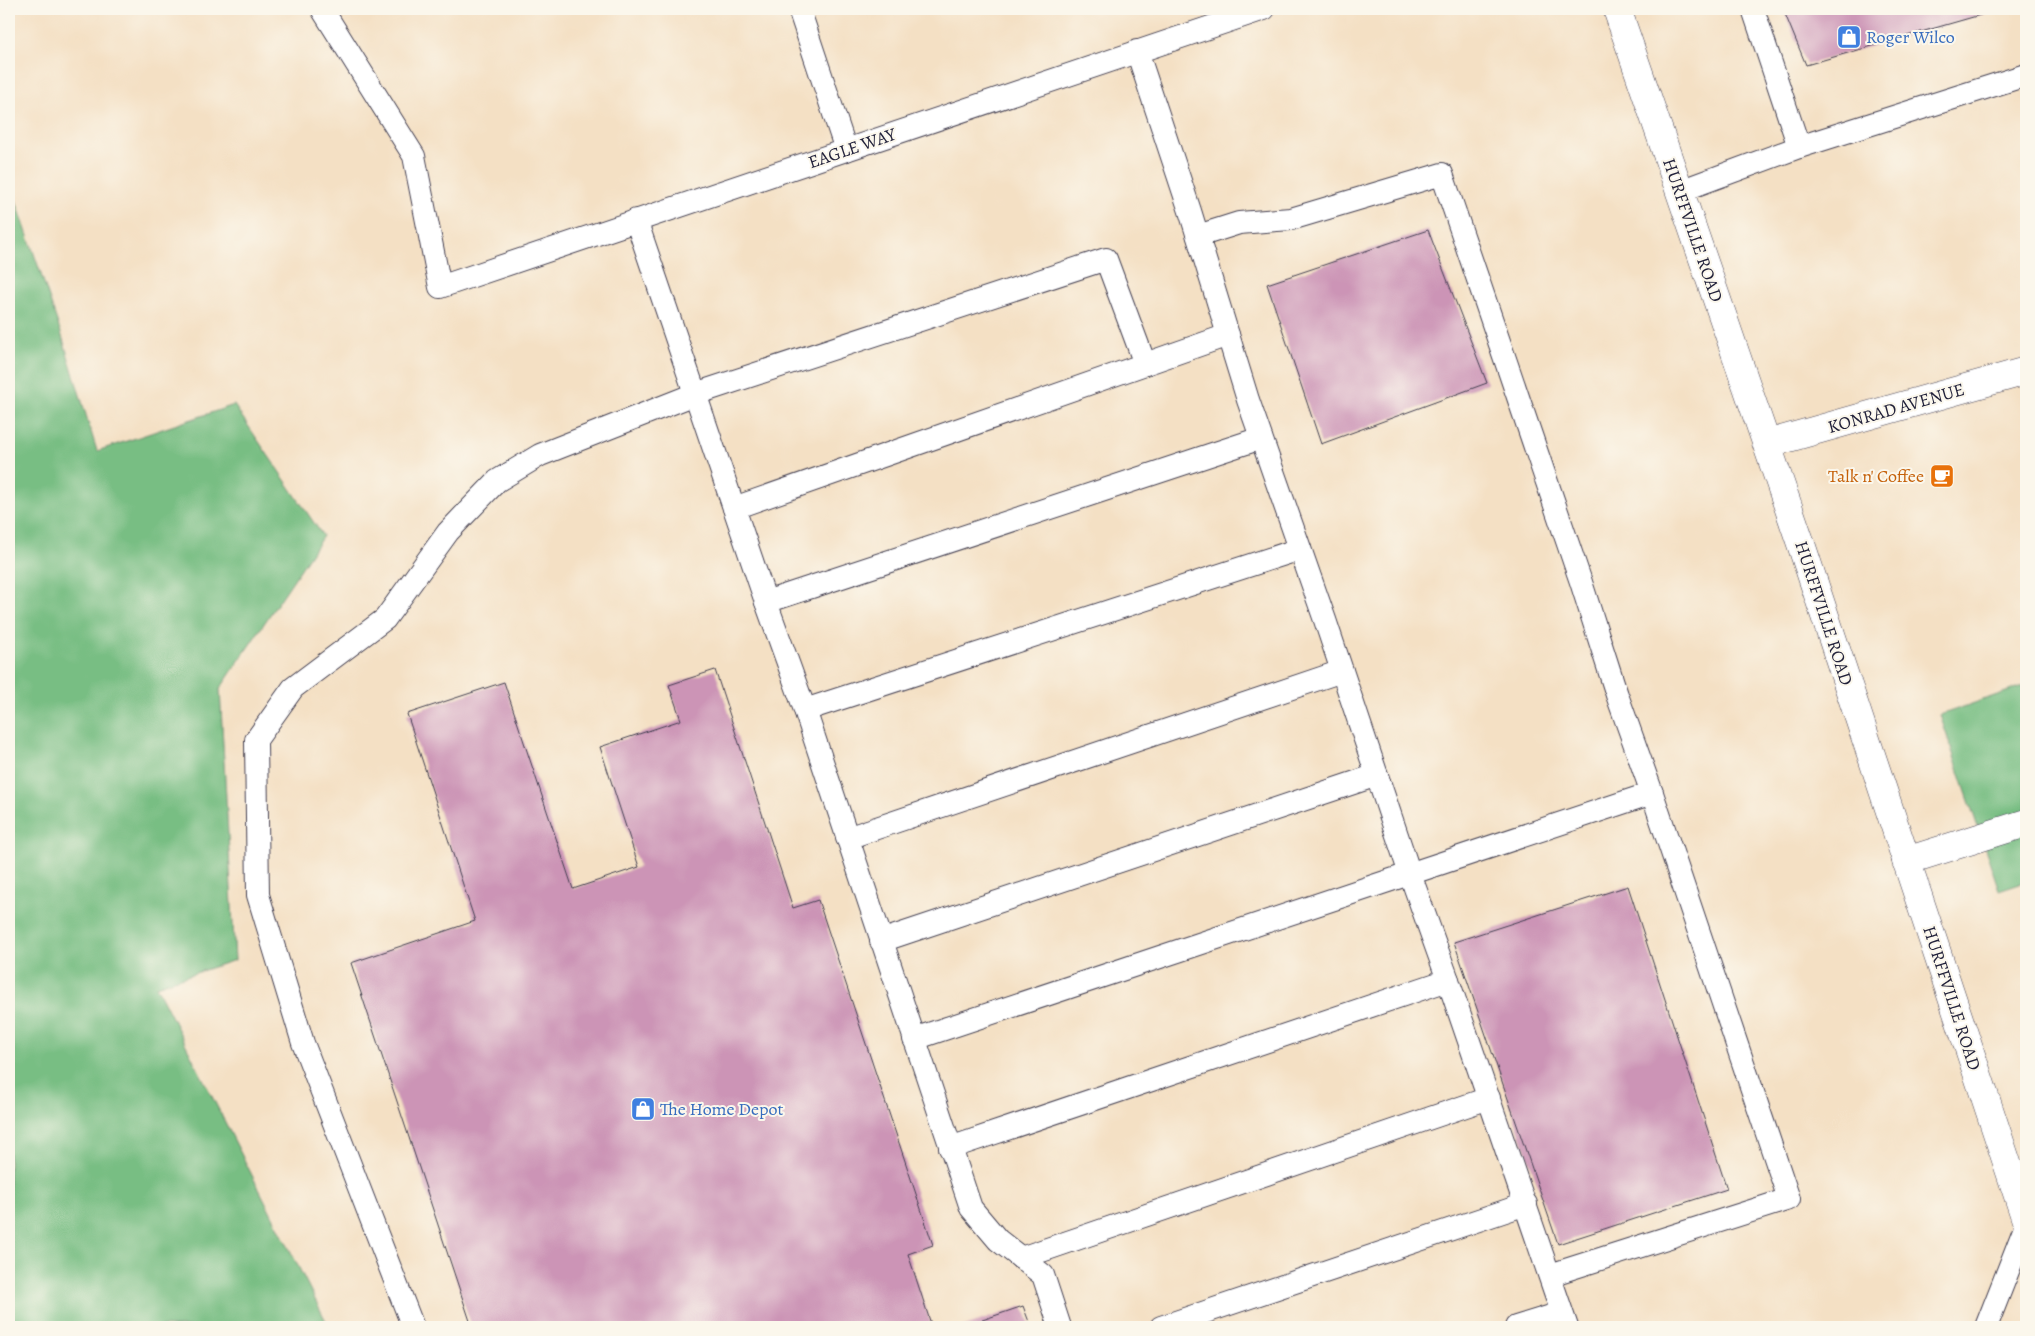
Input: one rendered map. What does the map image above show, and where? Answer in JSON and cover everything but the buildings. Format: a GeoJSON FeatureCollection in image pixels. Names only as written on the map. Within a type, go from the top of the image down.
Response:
{"type":"FeatureCollection","features":[{"type":"Feature","properties":{"kind":"main road","name":"HURFFVILLE ROAD"},"geometry":{"type":"LineString","coordinates":[[1617,9],[1767,444],[2026,1220]]}},
{"type":"Feature","properties":{"kind":"main road","name":"KONRAD AVENUE"},"geometry":{"type":"LineString","coordinates":[[1767,444],[2026,371]]}},
{"type":"Feature","properties":{"kind":"main road"},"geometry":{"type":"LineString","coordinates":[[1906,860],[2026,823]]}},
{"type":"Feature","properties":{"kind":"lane","name":"EAGLE WAY"},"geometry":{"type":"LineString","coordinates":[[322,9],[414,156],[440,287],[1264,9]]}},
{"type":"Feature","properties":{"kind":"lane"},"geometry":{"type":"LineString","coordinates":[[799,9],[846,150]]}},
{"type":"Feature","properties":{"kind":"lane"},"geometry":{"type":"LineString","coordinates":[[1753,9],[1799,147]]}},
{"type":"Feature","properties":{"kind":"lane"},"geometry":{"type":"LineString","coordinates":[[1137,51],[1198,236],[1261,438],[1410,874],[1526,1204],[1564,1320],[1516,1327]]}},
{"type":"Feature","properties":{"kind":"lane"},"geometry":{"type":"LineString","coordinates":[[1680,191],[1799,147],[2026,75]]}},
{"type":"Feature","properties":{"kind":"lane"},"geometry":{"type":"LineString","coordinates":[[1198,236],[1239,223],[1290,219],[1442,174],[1578,573],[1617,695],[1790,1199],[1550,1275]]}},
{"type":"Feature","properties":{"kind":"lane"},"geometry":{"type":"LineString","coordinates":[[636,220],[766,602],[805,710],[971,1208],[998,1240],[1043,1275],[1060,1327]]}},
{"type":"Feature","properties":{"kind":"lane"},"geometry":{"type":"LineString","coordinates":[[413,1327],[304,1043],[258,895],[256,740],[293,688],[385,619],[448,532],[497,481],[540,455],[696,394],[1106,258],[1145,364]]}},
{"type":"Feature","properties":{"kind":"lane"},"geometry":{"type":"LineString","coordinates":[[734,508],[1228,336]]}},
{"type":"Feature","properties":{"kind":"lane"},"geometry":{"type":"LineString","coordinates":[[766,602],[1261,438]]}},
{"type":"Feature","properties":{"kind":"lane"},"geometry":{"type":"LineString","coordinates":[[805,710],[1300,549]]}},
{"type":"Feature","properties":{"kind":"lane"},"geometry":{"type":"LineString","coordinates":[[847,838],[1342,671]]}},
{"type":"Feature","properties":{"kind":"lane"},"geometry":{"type":"LineString","coordinates":[[881,941],[1377,775]]}},
{"type":"Feature","properties":{"kind":"lane"},"geometry":{"type":"LineString","coordinates":[[914,1039],[1652,793]]}},
{"type":"Feature","properties":{"kind":"lane"},"geometry":{"type":"LineString","coordinates":[[950,1148],[1448,980]]}},
{"type":"Feature","properties":{"kind":"lane"},"geometry":{"type":"LineString","coordinates":[[1021,1258],[1489,1098]]}},
{"type":"Feature","properties":{"kind":"lane"},"geometry":{"type":"LineString","coordinates":[[1162,1327],[1526,1204]]}},
{"type":"Feature","properties":{"kind":"lane"},"geometry":{"type":"LineString","coordinates":[[1986,1327],[2026,1225]]}},
{"type":"Feature","properties":{"kind":"green space"},"geometry":{"type":"Polygon","coordinates":[[[9,180],[62,336],[97,451],[234,405],[323,536],[220,689],[235,960],[156,986],[329,1327],[9,1327],[9,180]]]}},
{"type":"Feature","properties":{"kind":"green space"},"geometry":{"type":"Polygon","coordinates":[[[2026,685],[2026,881],[1999,890],[1940,715],[2026,685]]]}},
{"type":"Feature","properties":{"kind":"place","name":"Roger Wilco"},"geometry":{"type":"Point","coordinates":[1849,37]}},
{"type":"Feature","properties":{"kind":"place","name":"Talk n' Coffee"},"geometry":{"type":"Point","coordinates":[1942,476]}},
{"type":"Feature","properties":{"kind":"place","name":"The Home Depot"},"geometry":{"type":"Point","coordinates":[643,1109]}}]}
